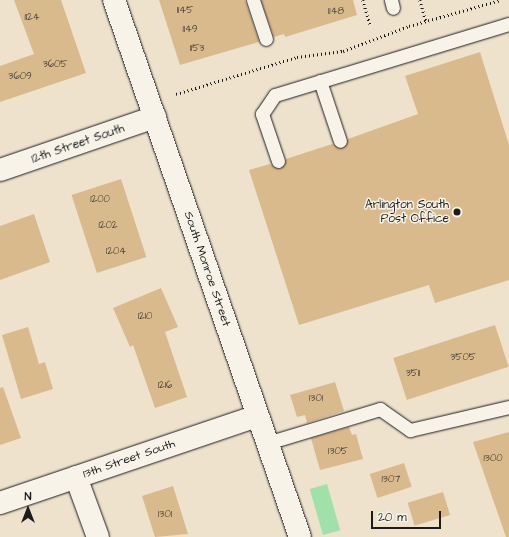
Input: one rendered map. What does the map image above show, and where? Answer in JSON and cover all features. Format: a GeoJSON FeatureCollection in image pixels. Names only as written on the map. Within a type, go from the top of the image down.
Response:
{"type":"FeatureCollection","features":[{"type":"Feature","properties":{"kind":"street","name":"South Monroe Street"},"geometry":{"type":"LineString","coordinates":[[114,0],[300,537]]}},
{"type":"Feature","properties":{"kind":"street","name":"12th Street South"},"geometry":{"type":"LineString","coordinates":[[0,170],[155,117]]}},
{"type":"Feature","properties":{"kind":"street","name":"13th Street South"},"geometry":{"type":"LineString","coordinates":[[0,503],[257,416]]}},
{"type":"Feature","properties":{"kind":"street"},"geometry":{"type":"LineString","coordinates":[[76,477],[98,537]]}},
{"type":"Feature","properties":{"kind":"lane"},"geometry":{"type":"LineString","coordinates":[[253,0],[266,39]]}},
{"type":"Feature","properties":{"kind":"lane"},"geometry":{"type":"LineString","coordinates":[[278,161],[262,114],[275,95],[509,24]]}},
{"type":"Feature","properties":{"kind":"lane"},"geometry":{"type":"LineString","coordinates":[[320,81],[340,141]]}},
{"type":"Feature","properties":{"kind":"lane"},"geometry":{"type":"LineString","coordinates":[[267,443],[380,409],[410,430],[509,407]]}},
{"type":"Feature","properties":{"kind":"path"},"geometry":{"type":"LineString","coordinates":[[363,0],[370,24]]}},
{"type":"Feature","properties":{"kind":"path"},"geometry":{"type":"LineString","coordinates":[[420,0],[426,21]]}},
{"type":"Feature","properties":{"kind":"path"},"geometry":{"type":"LineString","coordinates":[[176,94],[297,57],[343,51],[426,21],[500,0]]}},
{"type":"Feature","properties":{"kind":"green space"},"geometry":{"type":"Polygon","coordinates":[[[327,484],[340,530],[323,535],[310,489],[327,484]]]}},
{"type":"Feature","properties":{"kind":"building"},"geometry":{"type":"Polygon","coordinates":[[[14,0],[61,0],[86,73],[0,102],[0,66],[34,54],[14,0]]]}},
{"type":"Feature","properties":{"kind":"building"},"geometry":{"type":"Polygon","coordinates":[[[159,0],[245,0],[259,42],[180,65],[159,0]]]}},
{"type":"Feature","properties":{"kind":"building"},"geometry":{"type":"Polygon","coordinates":[[[261,0],[353,0],[357,15],[285,37],[284,34],[274,37],[261,0]]]}},
{"type":"Feature","properties":{"kind":"building"},"geometry":{"type":"Polygon","coordinates":[[[480,52],[509,145],[509,280],[435,303],[429,285],[299,325],[249,170],[270,164],[280,169],[286,159],[332,144],[343,148],[348,139],[418,114],[405,76],[480,52]]]}},
{"type":"Feature","properties":{"kind":"building"},"geometry":{"type":"Polygon","coordinates":[[[121,179],[146,257],[97,273],[72,195],[121,179]]]}},
{"type":"Feature","properties":{"kind":"building"},"geometry":{"type":"Polygon","coordinates":[[[34,214],[50,262],[0,280],[0,226],[34,214]]]}},
{"type":"Feature","properties":{"kind":"building"},"geometry":{"type":"Polygon","coordinates":[[[161,288],[178,327],[165,332],[187,397],[155,408],[133,345],[130,347],[113,308],[161,288]]]}},
{"type":"Feature","properties":{"kind":"building"},"geometry":{"type":"Polygon","coordinates":[[[495,325],[509,367],[407,400],[393,358],[495,325]]]}},
{"type":"Feature","properties":{"kind":"building"},"geometry":{"type":"Polygon","coordinates":[[[28,327],[39,364],[45,362],[53,389],[21,399],[2,335],[28,327]]]}},
{"type":"Feature","properties":{"kind":"building"},"geometry":{"type":"Polygon","coordinates":[[[335,382],[344,411],[307,423],[305,415],[297,417],[290,395],[335,382]]]}},
{"type":"Feature","properties":{"kind":"building"},"geometry":{"type":"Polygon","coordinates":[[[3,387],[21,438],[0,445],[0,388],[3,387]]]}},
{"type":"Feature","properties":{"kind":"building"},"geometry":{"type":"Polygon","coordinates":[[[349,427],[352,435],[356,434],[363,459],[320,470],[311,438],[349,427]]]}},
{"type":"Feature","properties":{"kind":"building"},"geometry":{"type":"Polygon","coordinates":[[[509,432],[509,537],[506,537],[473,442],[509,432]]]}},
{"type":"Feature","properties":{"kind":"building"},"geometry":{"type":"Polygon","coordinates":[[[404,463],[412,487],[377,498],[370,474],[404,463]]]}},
{"type":"Feature","properties":{"kind":"building"},"geometry":{"type":"Polygon","coordinates":[[[173,486],[188,534],[155,537],[142,496],[173,486]]]}},
{"type":"Feature","properties":{"kind":"building"},"geometry":{"type":"Polygon","coordinates":[[[443,492],[450,515],[415,526],[408,503],[443,492]]]}},
{"type":"Feature","properties":{"kind":"place","name":"Arlington South Post Office"},"geometry":{"type":"Point","coordinates":[457,212]}}]}
